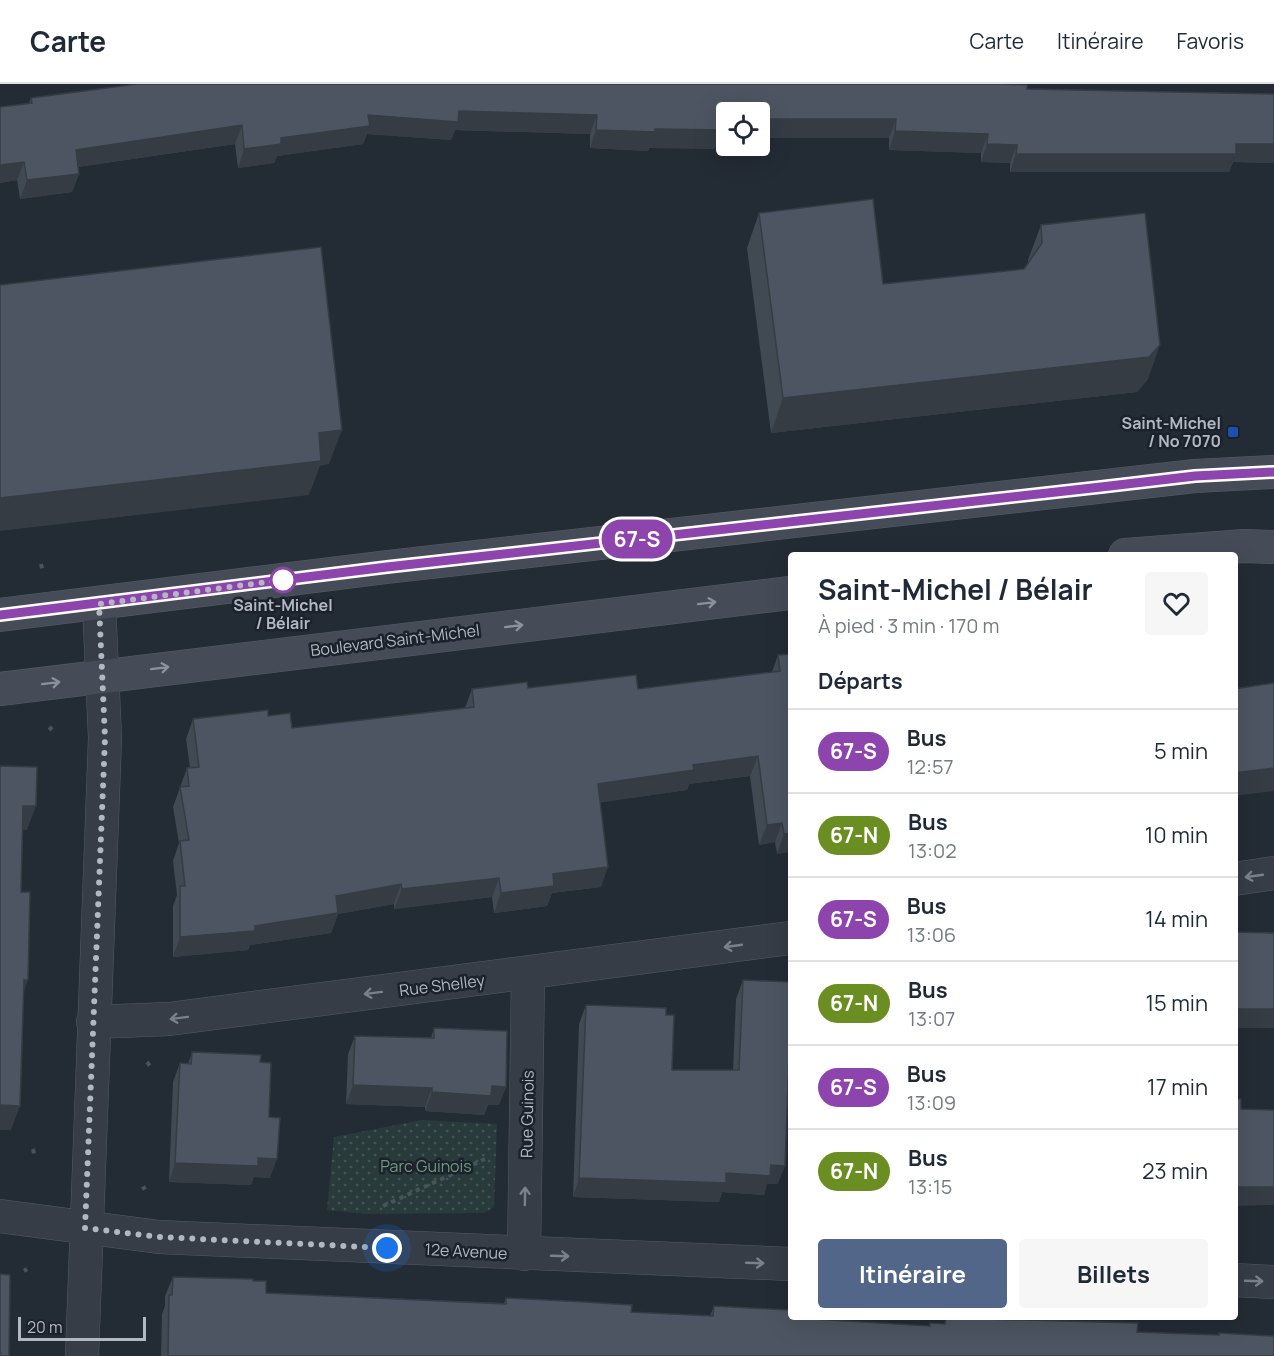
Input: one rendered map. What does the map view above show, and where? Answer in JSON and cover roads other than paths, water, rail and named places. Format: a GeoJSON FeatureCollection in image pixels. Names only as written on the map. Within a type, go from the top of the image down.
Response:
{"type":"FeatureCollection","features":[{"type":"Feature","properties":{"kind":"main road"},"geometry":{"type":"LineString","coordinates":[[0,615],[376,568],[1195,476],[1274,472]]}},
{"type":"Feature","properties":{"kind":"main road"},"geometry":{"type":"LineString","coordinates":[[1165,552],[1244,546],[1274,547]]}},
{"type":"Feature","properties":{"kind":"main road","name":"Boulevard Saint-Michel"},"geometry":{"type":"LineString","coordinates":[[0,689],[788,593]]}},
{"type":"Feature","properties":{"kind":"street"},"geometry":{"type":"LineString","coordinates":[[82,1356],[105,738],[99,604]]}},
{"type":"Feature","properties":{"kind":"street"},"geometry":{"type":"LineString","coordinates":[[1238,878],[1274,873]]}},
{"type":"Feature","properties":{"kind":"street","name":"Rue Shelley"},"geometry":{"type":"LineString","coordinates":[[93,1022],[169,1019],[528,974],[788,938]]}},
{"type":"Feature","properties":{"kind":"street","name":"Rue Guinois"},"geometry":{"type":"LineString","coordinates":[[524,1254],[528,974]]}},
{"type":"Feature","properties":{"kind":"street","name":"12e Avenue"},"geometry":{"type":"LineString","coordinates":[[0,1216],[159,1237],[788,1264]]}},
{"type":"Feature","properties":{"kind":"street"},"geometry":{"type":"LineString","coordinates":[[1238,1280],[1274,1282]]}},
{"type":"Feature","properties":{"kind":"place","name":"Saint-Michel / No 7070"},"geometry":{"type":"Point","coordinates":[1233,432]}},
{"type":"Feature","properties":{"kind":"place","name":"Saint-Michel / Bélair"},"geometry":{"type":"Point","coordinates":[283,580]}},
{"type":"Feature","properties":{"kind":"park label","name":"Parc Guinois"},"geometry":{"type":"Point","coordinates":[426,1166]}}]}
